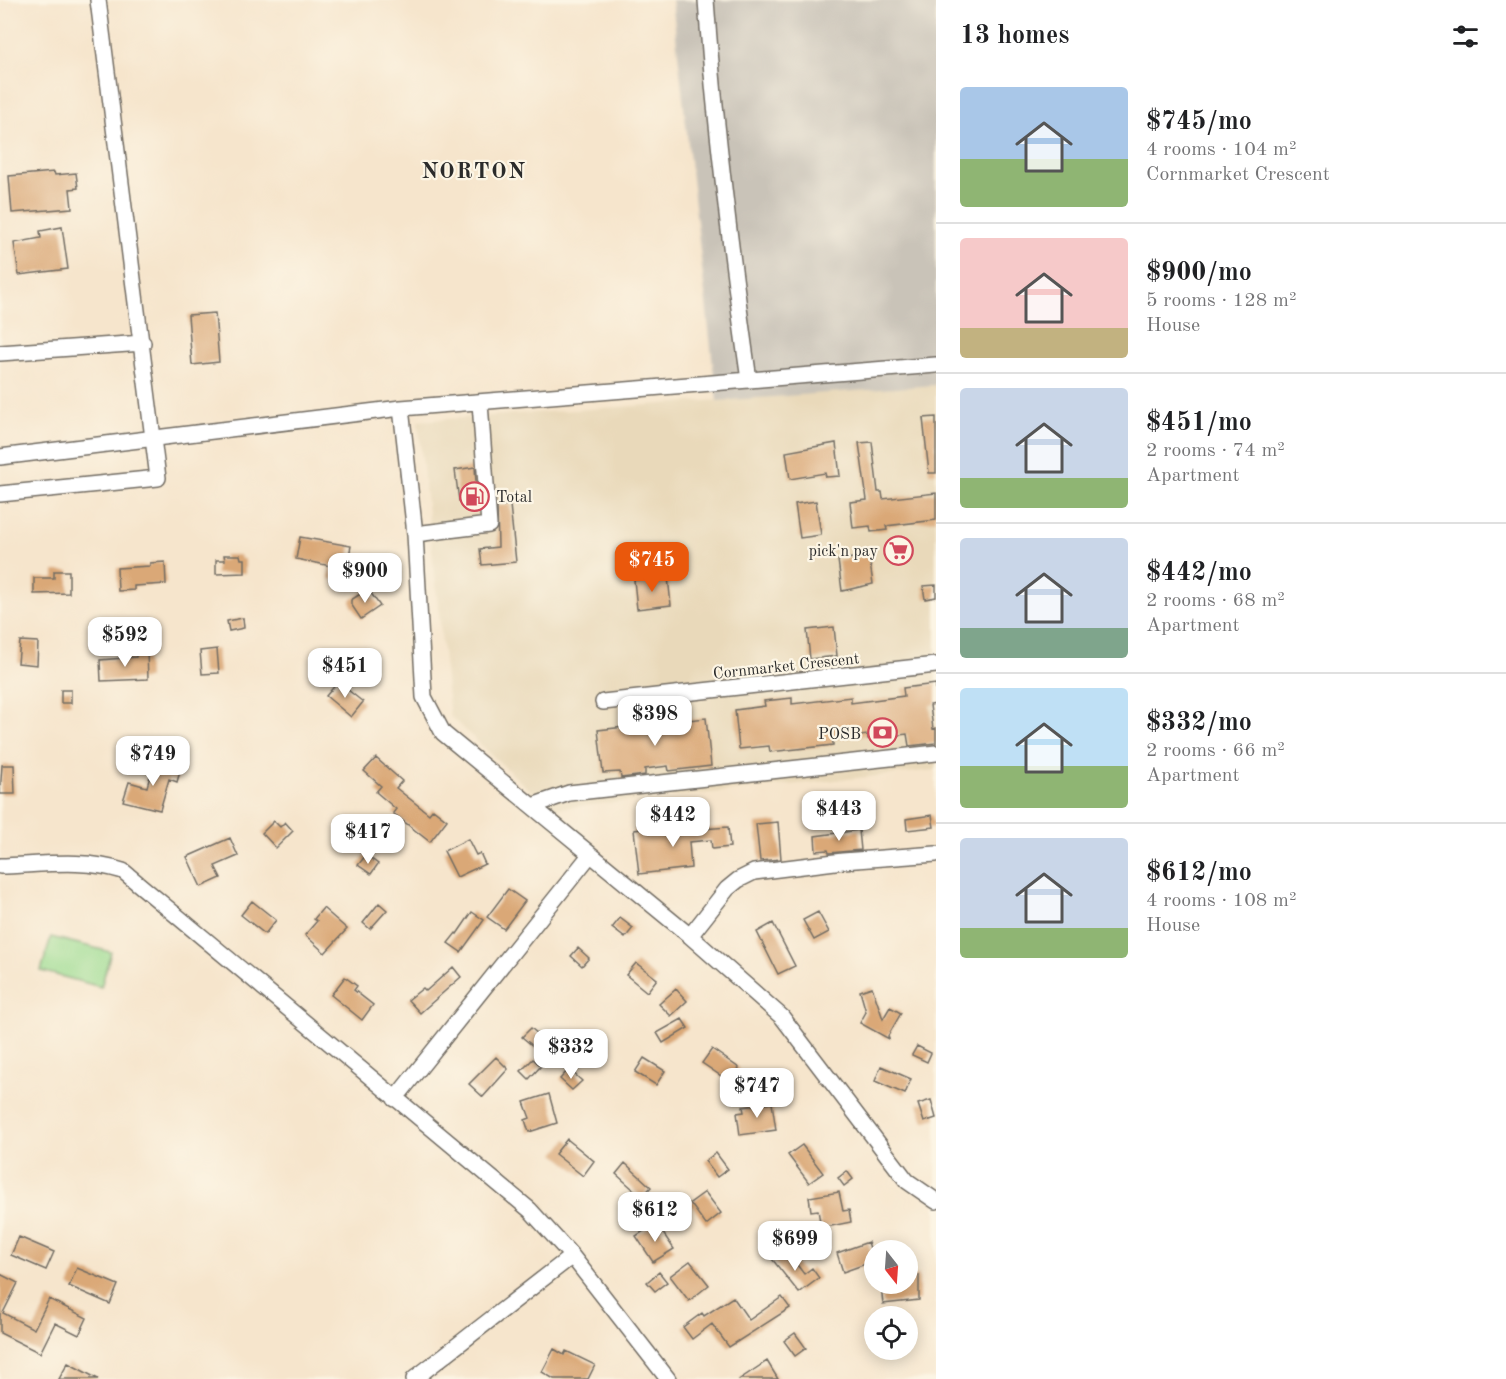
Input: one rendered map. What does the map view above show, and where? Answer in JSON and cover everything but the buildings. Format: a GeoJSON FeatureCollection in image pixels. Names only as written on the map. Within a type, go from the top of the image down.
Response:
{"type":"FeatureCollection","features":[{"type":"Feature","properties":{"kind":"street"},"geometry":{"type":"LineString","coordinates":[[0,494],[158,478],[143,344],[98,0]]}},
{"type":"Feature","properties":{"kind":"street"},"geometry":{"type":"LineString","coordinates":[[707,0],[713,97],[727,224],[749,380]]}},
{"type":"Feature","properties":{"kind":"street"},"geometry":{"type":"LineString","coordinates":[[0,353],[143,344]]}},
{"type":"Feature","properties":{"kind":"street"},"geometry":{"type":"LineString","coordinates":[[0,457],[401,408],[936,365]]}},
{"type":"Feature","properties":{"kind":"street"},"geometry":{"type":"LineString","coordinates":[[415,534],[489,525],[480,403]]}},
{"type":"Feature","properties":{"kind":"street"},"geometry":{"type":"LineString","coordinates":[[401,408],[415,534],[424,697],[443,733],[690,936],[782,1017],[907,1180],[936,1201]]}},
{"type":"Feature","properties":{"kind":"street","name":"Cornmarket Crescent"},"geometry":{"type":"LineString","coordinates":[[603,702],[936,665]]}},
{"type":"Feature","properties":{"kind":"street"},"geometry":{"type":"LineString","coordinates":[[532,806],[569,793],[936,753]]}},
{"type":"Feature","properties":{"kind":"street"},"geometry":{"type":"LineString","coordinates":[[690,936],[727,890],[738,880],[754,872],[843,861],[936,854]]}},
{"type":"Feature","properties":{"kind":"street"},"geometry":{"type":"LineString","coordinates":[[395,1099],[590,855]]}},
{"type":"Feature","properties":{"kind":"street"},"geometry":{"type":"LineString","coordinates":[[0,866],[84,863],[123,871],[530,1210],[573,1256],[668,1379]]}},
{"type":"Feature","properties":{"kind":"street"},"geometry":{"type":"LineString","coordinates":[[414,1379],[573,1256]]}},
{"type":"Feature","properties":{"kind":"shaded area"},"geometry":{"type":"Polygon","coordinates":[[[672,0],[936,0],[936,385],[717,401],[672,0]]]}},
{"type":"Feature","properties":{"kind":"shaded area"},"geometry":{"type":"Polygon","coordinates":[[[936,385],[936,770],[550,809],[450,716],[418,421],[936,385]]]}},
{"type":"Feature","properties":{"kind":"green space"},"geometry":{"type":"Polygon","coordinates":[[[51,937],[111,952],[101,987],[41,971],[51,937]]]}},
{"type":"Feature","properties":{"kind":"place","name":"Total"},"geometry":{"type":"Point","coordinates":[475,496]}},
{"type":"Feature","properties":{"kind":"place","name":"pick'n pay"},"geometry":{"type":"Point","coordinates":[899,550]}},
{"type":"Feature","properties":{"kind":"place","name":"POSB"},"geometry":{"type":"Point","coordinates":[882,733]}},
{"type":"Feature","properties":{"kind":"district","name":"NORTON"},"geometry":{"type":"Point","coordinates":[474,170]}}]}
